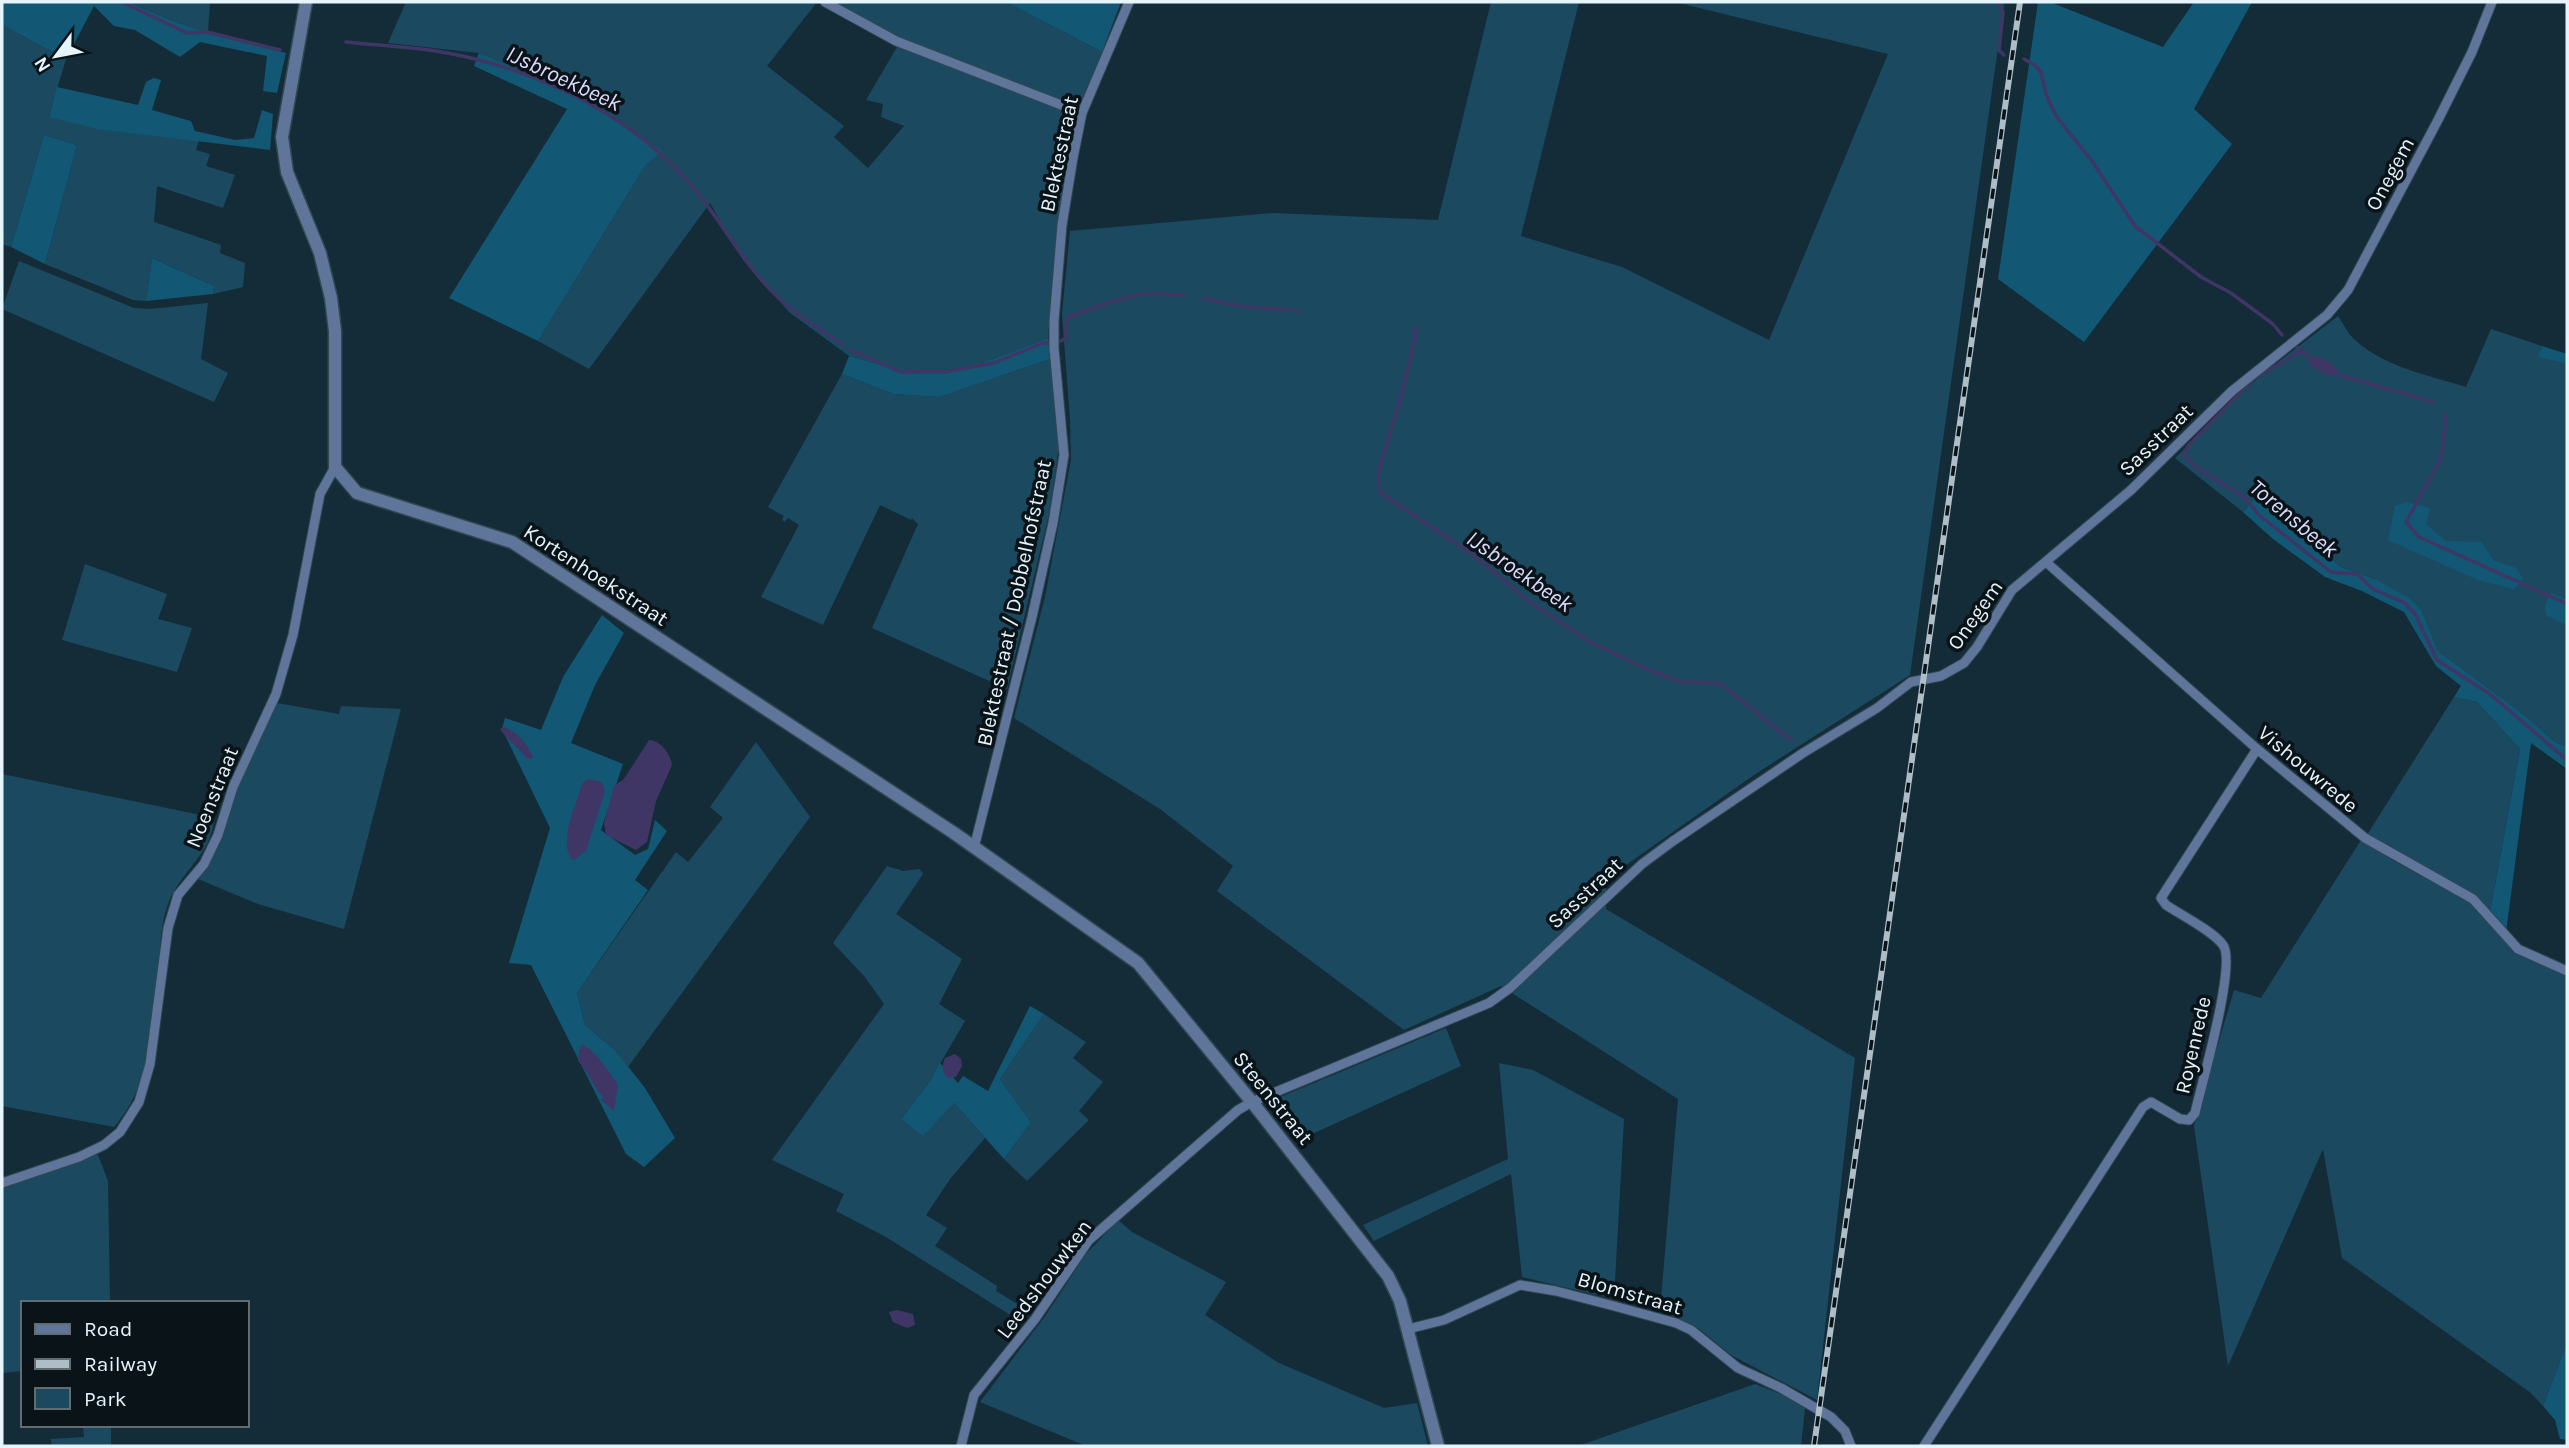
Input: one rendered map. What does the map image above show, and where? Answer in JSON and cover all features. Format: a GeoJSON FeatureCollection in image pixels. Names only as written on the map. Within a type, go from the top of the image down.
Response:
{"type":"FeatureCollection","features":[{"type":"Feature","properties":{"kind":"street"},"geometry":{"type":"LineString","coordinates":[[306,2],[282,137],[287,172],[320,253],[331,298],[335,331],[335,467]]}},
{"type":"Feature","properties":{"kind":"street"},"geometry":{"type":"LineString","coordinates":[[825,2],[897,41],[1082,113]]}},
{"type":"Feature","properties":{"kind":"street","name":"Blektestraat"},"geometry":{"type":"LineString","coordinates":[[1054,321],[1062,225],[1082,113],[1129,2]]}},
{"type":"Feature","properties":{"kind":"street","name":"Onegem"},"geometry":{"type":"LineString","coordinates":[[2291,343],[2328,315],[2348,290],[2450,97],[2492,2]]}},
{"type":"Feature","properties":{"kind":"street","name":"Blektestraat / Dobbelhofstraat"},"geometry":{"type":"LineString","coordinates":[[974,848],[1032,617],[1053,523],[1064,455],[1054,321]]}},
{"type":"Feature","properties":{"kind":"street","name":"Sasstraat"},"geometry":{"type":"LineString","coordinates":[[2046,562],[2131,490],[2232,391],[2291,343]]}},
{"type":"Feature","properties":{"kind":"street","name":"Kortenhoekstraat"},"geometry":{"type":"LineString","coordinates":[[335,467],[357,493],[512,542],[974,848]]}},
{"type":"Feature","properties":{"kind":"street","name":"Noenstraat"},"geometry":{"type":"LineString","coordinates":[[2,1183],[104,1146],[120,1132],[138,1102],[150,1064],[167,928],[178,895],[204,864],[218,835],[233,787],[276,695],[293,635],[320,494],[335,467]]}},
{"type":"Feature","properties":{"kind":"street","name":"Onegem"},"geometry":{"type":"LineString","coordinates":[[1927,678],[1950,673],[1964,663],[1978,647],[2005,598],[2021,581],[2046,562]]}},
{"type":"Feature","properties":{"kind":"street","name":"Vishouwrede"},"geometry":{"type":"LineString","coordinates":[[2046,562],[2257,750],[2365,838],[2390,855],[2473,898],[2518,949],[2567,971]]}},
{"type":"Feature","properties":{"kind":"street","name":"Sasstraat"},"geometry":{"type":"LineString","coordinates":[[1252,1102],[1489,1003],[1510,988],[1642,863],[1803,753],[1877,709],[1911,682],[1927,678]]}},
{"type":"Feature","properties":{"kind":"street","name":"Royenrede"},"geometry":{"type":"LineString","coordinates":[[1924,1446],[2143,1107],[2151,1102],[2180,1119],[2189,1120],[2195,1113],[2227,976],[2226,950],[2217,939],[2166,905],[2161,898],[2257,750]]}},
{"type":"Feature","properties":{"kind":"street","name":"Steenstraat"},"geometry":{"type":"LineString","coordinates":[[974,848],[1138,963],[1252,1102],[1388,1276],[1400,1301],[1438,1446]]}},
{"type":"Feature","properties":{"kind":"street","name":"Leedshouwken"},"geometry":{"type":"LineString","coordinates":[[961,1446],[974,1395],[1035,1319],[1089,1240],[1238,1110],[1252,1102]]}},
{"type":"Feature","properties":{"kind":"street","name":"Blomstraat"},"geometry":{"type":"LineString","coordinates":[[1408,1329],[1444,1320],[1520,1285],[1556,1291],[1625,1309],[1676,1323],[1691,1330],[1738,1368],[1781,1388],[1831,1417],[1845,1431],[1852,1446]]}},
{"type":"Feature","properties":{"kind":"green space"},"geometry":{"type":"Polygon","coordinates":[[[128,2],[210,2],[208,33],[173,21],[128,2]]]}},
{"type":"Feature","properties":{"kind":"green space"},"geometry":{"type":"Polygon","coordinates":[[[406,2],[817,2],[767,66],[844,126],[834,137],[868,168],[904,126],[881,117],[883,104],[866,100],[897,47],[1023,92],[1076,116],[1058,226],[1048,338],[975,366],[914,374],[849,356],[789,312],[743,260],[710,203],[589,369],[538,341],[645,166],[661,151],[479,53],[388,43],[406,2]]]}},
{"type":"Feature","properties":{"kind":"green space"},"geometry":{"type":"Polygon","coordinates":[[[834,2],[1006,2],[1102,52],[1079,107],[906,41],[872,25],[834,2]]]}},
{"type":"Feature","properties":{"kind":"green space"},"geometry":{"type":"Polygon","coordinates":[[[1491,2],[1579,2],[1521,236],[1622,267],[1769,340],[1888,54],[1675,2],[2002,2],[2004,5],[1910,675],[1754,775],[1606,879],[1606,909],[1855,1058],[1817,1400],[1731,1355],[1698,1328],[1660,1311],[1678,1099],[1501,986],[1404,1030],[1217,891],[1233,866],[1160,809],[1014,718],[1045,597],[1071,460],[1062,314],[1070,231],[1273,213],[1438,220],[1491,2]]]}},
{"type":"Feature","properties":{"kind":"green space"},"geometry":{"type":"Polygon","coordinates":[[[2,25],[66,59],[49,116],[160,136],[199,140],[196,150],[210,154],[206,166],[235,175],[223,208],[157,186],[154,222],[221,245],[220,253],[245,263],[243,287],[213,294],[214,286],[152,258],[146,301],[133,300],[45,264],[77,145],[44,135],[11,247],[2,244],[2,25]]]}},
{"type":"Feature","properties":{"kind":"green space"},"geometry":{"type":"Polygon","coordinates":[[[19,261],[134,308],[208,303],[201,359],[228,373],[214,402],[2,309],[19,261]]]}},
{"type":"Feature","properties":{"kind":"green space"},"geometry":{"type":"Polygon","coordinates":[[[2338,316],[2350,335],[2375,355],[2405,368],[2466,387],[2491,329],[2542,346],[2539,357],[2567,364],[2567,747],[2555,742],[2522,713],[2438,651],[2422,611],[2375,579],[2341,567],[2256,496],[2243,512],[2175,458],[2260,376],[2338,316]]]}},
{"type":"Feature","properties":{"kind":"green space"},"geometry":{"type":"Polygon","coordinates":[[[1050,359],[1059,446],[1050,510],[1007,689],[872,628],[918,524],[912,518],[911,520],[880,505],[823,625],[761,597],[799,525],[788,518],[785,522],[782,520],[784,516],[768,507],[842,374],[893,394],[940,397],[1050,359]]]}},
{"type":"Feature","properties":{"kind":"green space"},"geometry":{"type":"Polygon","coordinates":[[[85,564],[167,594],[158,619],[192,628],[177,672],[62,640],[85,564]]]}},
{"type":"Feature","properties":{"kind":"green space"},"geometry":{"type":"Polygon","coordinates":[[[2454,697],[2477,702],[2520,749],[2490,912],[2367,835],[2454,697]]]}},
{"type":"Feature","properties":{"kind":"green space"},"geometry":{"type":"Polygon","coordinates":[[[277,703],[339,714],[341,706],[401,709],[344,929],[258,904],[198,879],[220,844],[241,778],[277,703]]]}},
{"type":"Feature","properties":{"kind":"green space"},"geometry":{"type":"Polygon","coordinates":[[[756,742],[810,817],[628,1067],[615,1050],[585,1025],[577,993],[676,852],[688,862],[723,818],[710,807],[756,742]]]}},
{"type":"Feature","properties":{"kind":"green space"},"geometry":{"type":"Polygon","coordinates":[[[2,774],[215,818],[207,844],[175,890],[167,907],[162,930],[152,1032],[143,1074],[126,1111],[114,1127],[2,1106],[2,774]]]}},
{"type":"Feature","properties":{"kind":"green space"},"geometry":{"type":"Polygon","coordinates":[[[2361,840],[2470,902],[2515,952],[2567,975],[2567,1343],[2543,1406],[2531,1393],[2342,1258],[2323,1149],[2228,1366],[2194,1126],[2234,990],[2261,998],[2361,840]]]}},
{"type":"Feature","properties":{"kind":"green space"},"geometry":{"type":"Polygon","coordinates":[[[887,866],[903,871],[920,869],[923,874],[896,914],[962,959],[939,1004],[965,1021],[930,1081],[901,1119],[954,1103],[985,1138],[950,1179],[926,1215],[947,1228],[935,1246],[997,1286],[996,1291],[1030,1312],[1023,1323],[886,1237],[836,1211],[844,1194],[772,1160],[884,1004],[865,977],[833,943],[887,866]]]}},
{"type":"Feature","properties":{"kind":"green space"},"geometry":{"type":"Polygon","coordinates":[[[1044,1014],[1086,1042],[1073,1058],[1103,1082],[1079,1111],[1089,1120],[1027,1181],[1004,1159],[1031,1122],[1000,1079],[1044,1014]]]}},
{"type":"Feature","properties":{"kind":"green space"},"geometry":{"type":"Polygon","coordinates":[[[1446,1028],[1461,1066],[1301,1139],[1292,1127],[1284,1125],[1268,1102],[1446,1028]]]}},
{"type":"Feature","properties":{"kind":"green space"},"geometry":{"type":"Polygon","coordinates":[[[1499,1063],[1533,1070],[1624,1119],[1614,1299],[1522,1277],[1511,1174],[1374,1241],[1363,1225],[1508,1159],[1499,1063]]]}},
{"type":"Feature","properties":{"kind":"green space"},"geometry":{"type":"Polygon","coordinates":[[[94,1154],[98,1155],[108,1181],[110,1301],[21,1301],[21,1371],[2,1373],[2,1187],[94,1154]]]}},
{"type":"Feature","properties":{"kind":"green space"},"geometry":{"type":"Polygon","coordinates":[[[1118,1220],[1132,1232],[1226,1282],[1205,1315],[1279,1363],[1384,1408],[1417,1403],[1428,1446],[1086,1446],[980,1402],[1046,1315],[1086,1254],[1118,1220]]]}},
{"type":"Feature","properties":{"kind":"green space"},"geometry":{"type":"Polygon","coordinates":[[[1755,1384],[1783,1395],[1805,1408],[1801,1446],[1578,1446],[1755,1384]]]}},
{"type":"Feature","properties":{"kind":"green space"},"geometry":{"type":"Polygon","coordinates":[[[83,1427],[111,1427],[111,1446],[52,1446],[51,1439],[84,1437],[83,1427]]]}},
{"type":"Feature","properties":{"kind":"shaded area"},"geometry":{"type":"Polygon","coordinates":[[[2,2],[128,2],[208,33],[286,53],[277,93],[263,91],[267,56],[200,42],[180,57],[135,30],[114,26],[94,6],[66,59],[2,25],[2,2]]]}},
{"type":"Feature","properties":{"kind":"shaded area"},"geometry":{"type":"Polygon","coordinates":[[[1006,2],[1121,2],[1102,52],[1006,2]]]}},
{"type":"Feature","properties":{"kind":"shaded area"},"geometry":{"type":"Polygon","coordinates":[[[2038,2],[2050,2],[2163,47],[2194,2],[2252,2],[2194,109],[2232,144],[2084,342],[1998,279],[2038,2]]]}},
{"type":"Feature","properties":{"kind":"shaded area"},"geometry":{"type":"Polygon","coordinates":[[[479,53],[584,99],[662,151],[645,166],[538,341],[449,298],[567,109],[474,66],[479,53]]]}},
{"type":"Feature","properties":{"kind":"shaded area"},"geometry":{"type":"Polygon","coordinates":[[[154,78],[161,80],[152,110],[191,121],[195,131],[235,140],[254,138],[262,110],[273,114],[270,150],[97,129],[49,117],[57,87],[138,105],[146,82],[154,78]]]}},
{"type":"Feature","properties":{"kind":"shaded area"},"geometry":{"type":"Polygon","coordinates":[[[44,135],[77,145],[45,264],[11,247],[44,135]]]}},
{"type":"Feature","properties":{"kind":"shaded area"},"geometry":{"type":"Polygon","coordinates":[[[152,258],[214,286],[213,294],[146,301],[152,258]]]}},
{"type":"Feature","properties":{"kind":"shaded area"},"geometry":{"type":"Polygon","coordinates":[[[1048,338],[1050,359],[940,397],[893,394],[842,374],[849,356],[914,374],[975,366],[1048,338]]]}},
{"type":"Feature","properties":{"kind":"shaded area"},"geometry":{"type":"Polygon","coordinates":[[[2542,346],[2567,354],[2567,364],[2538,357],[2542,346]]]}},
{"type":"Feature","properties":{"kind":"shaded area"},"geometry":{"type":"Polygon","coordinates":[[[2311,356],[2326,360],[2338,370],[2333,376],[2319,371],[2308,362],[2311,356]]]}},
{"type":"Feature","properties":{"kind":"shaded area"},"geometry":{"type":"Polygon","coordinates":[[[2256,496],[2341,567],[2375,579],[2409,598],[2422,611],[2438,651],[2522,713],[2555,742],[2567,747],[2567,769],[2531,743],[2506,932],[2490,912],[2520,749],[2477,702],[2454,697],[2461,686],[2436,666],[2404,612],[2362,591],[2325,577],[2273,539],[2243,512],[2256,496]]]}},
{"type":"Feature","properties":{"kind":"shaded area"},"geometry":{"type":"Polygon","coordinates":[[[2407,502],[2430,508],[2426,524],[2446,541],[2482,542],[2493,560],[2516,568],[2523,578],[2514,589],[2478,580],[2388,540],[2395,506],[2407,502]]]}},
{"type":"Feature","properties":{"kind":"shaded area"},"geometry":{"type":"Polygon","coordinates":[[[2551,593],[2567,599],[2567,625],[2546,615],[2545,605],[2551,593]]]}},
{"type":"Feature","properties":{"kind":"shaded area"},"geometry":{"type":"Polygon","coordinates":[[[602,615],[624,633],[595,685],[571,743],[623,764],[601,830],[635,855],[648,849],[655,820],[667,831],[635,880],[648,890],[577,993],[585,1025],[615,1050],[645,1088],[675,1138],[644,1167],[626,1154],[531,965],[509,963],[550,828],[502,729],[505,718],[541,730],[563,677],[602,615]]]}},
{"type":"Feature","properties":{"kind":"shaded area"},"geometry":{"type":"Polygon","coordinates":[[[504,727],[522,740],[533,758],[527,759],[506,737],[500,729],[504,727]]]}},
{"type":"Feature","properties":{"kind":"shaded area"},"geometry":{"type":"Polygon","coordinates":[[[649,740],[664,748],[672,765],[656,801],[647,842],[636,850],[606,835],[604,823],[614,786],[624,779],[649,740]]]}},
{"type":"Feature","properties":{"kind":"shaded area"},"geometry":{"type":"Polygon","coordinates":[[[587,779],[602,782],[605,791],[586,851],[574,860],[568,851],[568,832],[582,784],[587,779]]]}},
{"type":"Feature","properties":{"kind":"shaded area"},"geometry":{"type":"Polygon","coordinates":[[[1030,1006],[1044,1014],[1000,1079],[1031,1122],[1004,1159],[954,1103],[923,1136],[901,1119],[940,1063],[958,1083],[963,1076],[988,1091],[1030,1006]]]}},
{"type":"Feature","properties":{"kind":"shaded area"},"geometry":{"type":"Polygon","coordinates":[[[582,1044],[597,1057],[618,1085],[614,1111],[601,1100],[603,1097],[578,1061],[582,1044]]]}},
{"type":"Feature","properties":{"kind":"shaded area"},"geometry":{"type":"Polygon","coordinates":[[[955,1054],[961,1059],[962,1066],[956,1077],[948,1078],[943,1071],[944,1061],[955,1054]]]}},
{"type":"Feature","properties":{"kind":"shaded area"},"geometry":{"type":"Polygon","coordinates":[[[897,1310],[913,1314],[915,1325],[907,1328],[893,1322],[889,1312],[897,1310]]]}},
{"type":"Feature","properties":{"kind":"shaded area"},"geometry":{"type":"Polygon","coordinates":[[[2567,1343],[2567,1440],[2560,1439],[2555,1420],[2543,1406],[2567,1343]]]}},
{"type":"Feature","properties":{"kind":"waterway","name":"IJsbroekbeek"},"geometry":{"type":"LineString","coordinates":[[122,2],[187,33],[207,32],[280,50]]}},
{"type":"Feature","properties":{"kind":"waterway","name":"Torensbeek"},"geometry":{"type":"LineString","coordinates":[[1997,2],[2003,12],[1999,50],[2004,55]]}},
{"type":"Feature","properties":{"kind":"waterway","name":"IJsbroekbeek"},"geometry":{"type":"LineString","coordinates":[[346,42],[436,51],[505,67],[538,79],[602,111],[659,152],[684,177],[768,288],[805,319],[843,345]]}},
{"type":"Feature","properties":{"kind":"waterway","name":"Torensbeek"},"geometry":{"type":"LineString","coordinates":[[2024,59],[2041,72],[2046,94],[2056,116],[2092,161],[2135,226],[2201,277],[2231,293],[2273,324],[2282,335]]}},
{"type":"Feature","properties":{"kind":"waterway","name":"IJsbroekbeek"},"geometry":{"type":"LineString","coordinates":[[1058,342],[1065,339],[1067,318],[1110,302],[1142,294],[1184,295]]}},
{"type":"Feature","properties":{"kind":"waterway","name":"IJsbroekbeek"},"geometry":{"type":"LineString","coordinates":[[1203,298],[1238,306],[1299,311]]}},
{"type":"Feature","properties":{"kind":"waterway","name":"IJsbroekbeek"},"geometry":{"type":"LineString","coordinates":[[1414,329],[1417,329],[1402,393],[1378,473],[1379,492],[1472,554],[1531,603],[1590,642],[1681,682],[1720,683],[1791,740]]}},
{"type":"Feature","properties":{"kind":"waterway","name":"IJsbroekbeek"},"geometry":{"type":"LineString","coordinates":[[850,350],[901,372],[945,372],[994,363],[1049,343]]}},
{"type":"Feature","properties":{"kind":"waterway","name":"Torensbeek"},"geometry":{"type":"LineString","coordinates":[[2296,346],[2312,359]]}},
{"type":"Feature","properties":{"kind":"waterway","name":"Torensbeek"},"geometry":{"type":"LineString","coordinates":[[2302,351],[2255,378],[2188,446],[2184,454],[2194,466],[2244,497],[2259,515],[2331,572],[2357,574],[2373,589],[2405,603],[2415,614],[2437,660],[2490,694],[2567,760]]}},
{"type":"Feature","properties":{"kind":"waterway"},"geometry":{"type":"LineString","coordinates":[[2332,373],[2433,402]]}},
{"type":"Feature","properties":{"kind":"waterway"},"geometry":{"type":"LineString","coordinates":[[2446,415],[2441,459],[2406,522],[2419,537],[2567,604]]}},
{"type":"Feature","properties":{"kind":"railway"},"geometry":{"type":"LineString","coordinates":[[1814,1446],[2020,2]]}}]}
